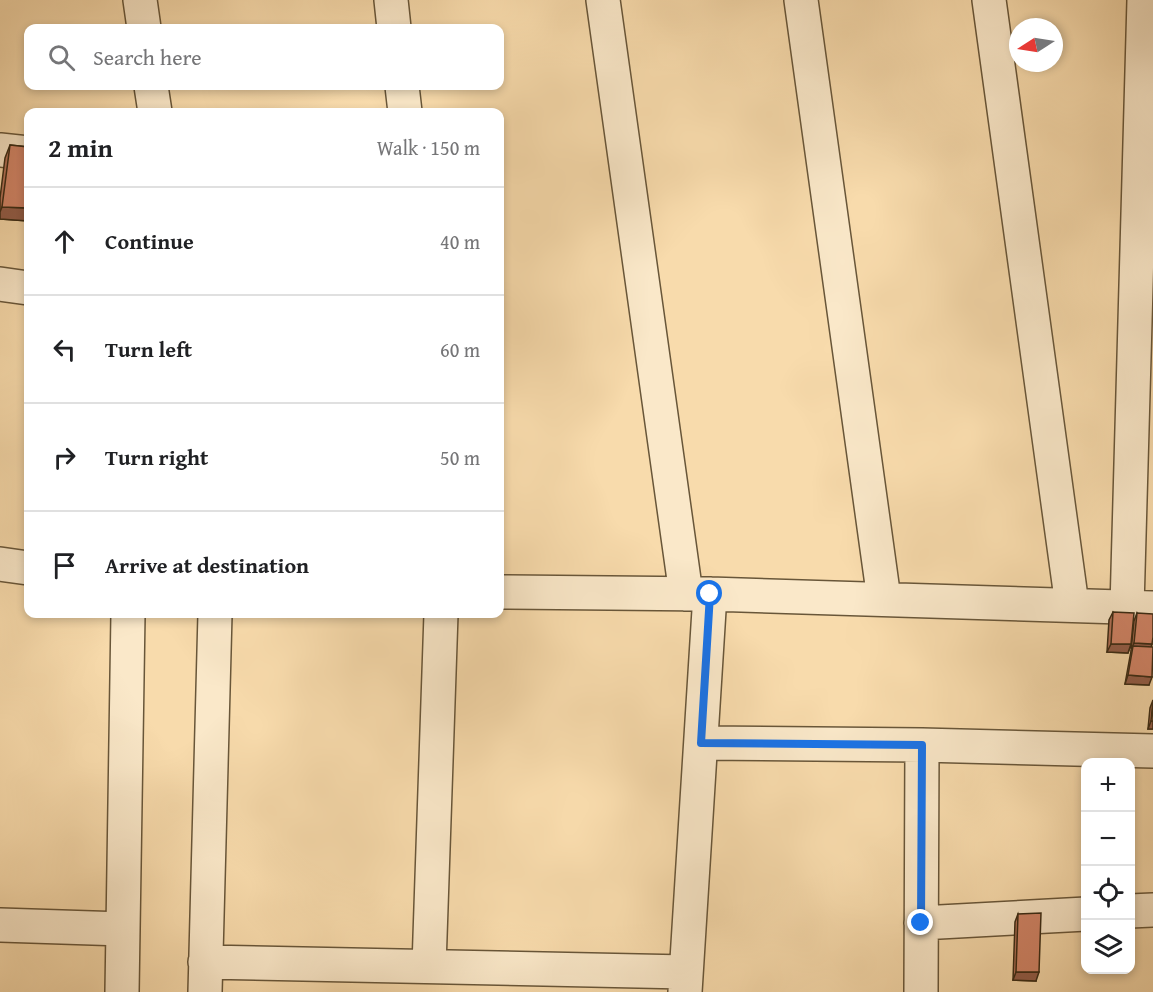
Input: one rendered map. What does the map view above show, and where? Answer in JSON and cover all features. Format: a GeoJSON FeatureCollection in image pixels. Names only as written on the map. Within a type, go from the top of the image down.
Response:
{"type":"FeatureCollection","features":[{"type":"Feature","properties":{"kind":"street"},"geometry":{"type":"LineString","coordinates":[[140,0],[143,24]]}},
{"type":"Feature","properties":{"kind":"street"},"geometry":{"type":"LineString","coordinates":[[391,0],[394,24]]}},
{"type":"Feature","properties":{"kind":"street"},"geometry":{"type":"LineString","coordinates":[[215,618],[205,977],[373,979],[429,966],[531,980],[686,982],[701,743],[698,594],[603,0]]}},
{"type":"Feature","properties":{"kind":"street"},"geometry":{"type":"LineString","coordinates":[[801,0],[884,599]]}},
{"type":"Feature","properties":{"kind":"street"},"geometry":{"type":"LineString","coordinates":[[989,0],[1072,605]]}},
{"type":"Feature","properties":{"kind":"street"},"geometry":{"type":"LineString","coordinates":[[504,592],[698,594],[1140,607],[1144,0]]}},
{"type":"Feature","properties":{"kind":"street"},"geometry":{"type":"LineString","coordinates":[[152,90],[154,108]]}},
{"type":"Feature","properties":{"kind":"street"},"geometry":{"type":"LineString","coordinates":[[402,90],[404,108]]}},
{"type":"Feature","properties":{"kind":"street"},"geometry":{"type":"LineString","coordinates":[[0,150],[24,153]]}},
{"type":"Feature","properties":{"kind":"street"},"geometry":{"type":"LineString","coordinates":[[0,285],[24,288]]}},
{"type":"Feature","properties":{"kind":"street"},"geometry":{"type":"LineString","coordinates":[[0,564],[24,567]]}},
{"type":"Feature","properties":{"kind":"street"},"geometry":{"type":"LineString","coordinates":[[122,992],[128,618]]}},
{"type":"Feature","properties":{"kind":"street"},"geometry":{"type":"LineString","coordinates":[[429,966],[441,618]]}},
{"type":"Feature","properties":{"kind":"street"},"geometry":{"type":"LineString","coordinates":[[701,743],[922,745],[1153,751]]}},
{"type":"Feature","properties":{"kind":"street"},"geometry":{"type":"LineString","coordinates":[[921,992],[922,745]]}},
{"type":"Feature","properties":{"kind":"street"},"geometry":{"type":"LineString","coordinates":[[1135,911],[1153,910]]}},
{"type":"Feature","properties":{"kind":"street"},"geometry":{"type":"LineString","coordinates":[[921,923],[1081,914]]}},
{"type":"Feature","properties":{"kind":"street"},"geometry":{"type":"LineString","coordinates":[[0,925],[123,929]]}},
{"type":"Feature","properties":{"kind":"building"},"geometry":{"type":"Polygon","coordinates":[[[10,145],[24,147],[24,208],[2,207],[10,145]]]}},
{"type":"Feature","properties":{"kind":"building"},"geometry":{"type":"Polygon","coordinates":[[[1113,612],[1134,613],[1131,644],[1111,644],[1113,612]]]}},
{"type":"Feature","properties":{"kind":"building"},"geometry":{"type":"Polygon","coordinates":[[[1137,613],[1153,614],[1152,644],[1134,643],[1137,613]]]}},
{"type":"Feature","properties":{"kind":"building"},"geometry":{"type":"Polygon","coordinates":[[[1133,646],[1153,647],[1152,677],[1128,675],[1133,646]]]}},
{"type":"Feature","properties":{"kind":"building"},"geometry":{"type":"Polygon","coordinates":[[[1041,913],[1039,972],[1016,972],[1018,914],[1041,913]]]}},
{"type":"Feature","properties":{"kind":"route"},"geometry":{"type":"LineString","coordinates":[[710,594],[701,743],[922,745],[921,923]]}}]}
